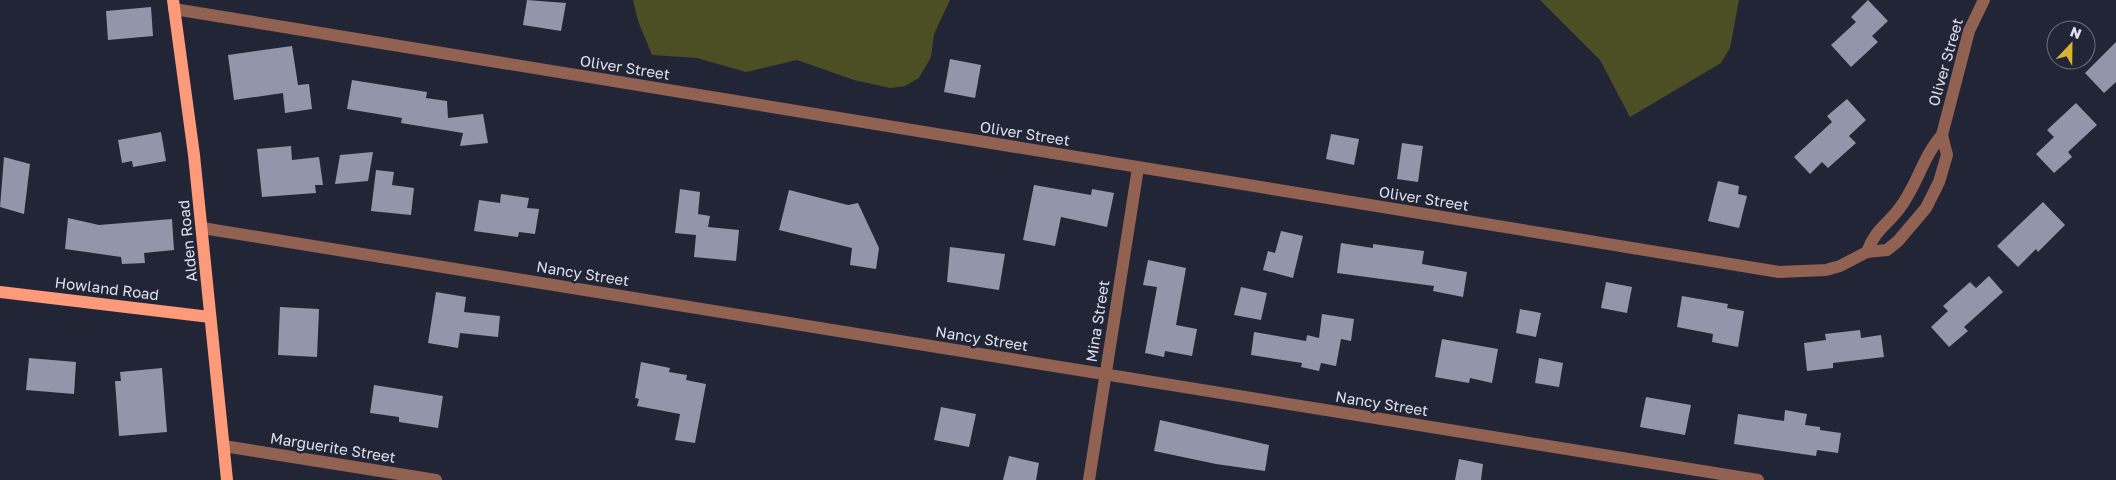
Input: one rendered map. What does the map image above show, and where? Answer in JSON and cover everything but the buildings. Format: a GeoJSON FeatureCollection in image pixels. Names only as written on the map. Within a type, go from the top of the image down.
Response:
{"type":"FeatureCollection","features":[{"type":"Feature","properties":{"kind":"main road","name":"Alden Road"},"geometry":{"type":"LineString","coordinates":[[173,5],[202,228],[227,480]]}},
{"type":"Feature","properties":{"kind":"main road","name":"Howland Road"},"geometry":{"type":"LineString","coordinates":[[0,292],[210,316]]}},
{"type":"Feature","properties":{"kind":"street","name":"Oliver Street"},"geometry":{"type":"LineString","coordinates":[[1867,252],[1872,236],[1892,218],[1908,197],[1921,173],[1930,148],[1942,135],[1969,31],[1984,0]]}},
{"type":"Feature","properties":{"kind":"street","name":"Oliver Street"},"geometry":{"type":"LineString","coordinates":[[173,5],[1138,168],[1779,272],[1826,270],[1840,266],[1867,252],[1887,250],[1892,246],[1908,231],[1926,208],[1939,182],[1947,155],[1942,135]]}},
{"type":"Feature","properties":{"kind":"street","name":"Mina Street"},"geometry":{"type":"LineString","coordinates":[[1089,480],[1138,168]]}},
{"type":"Feature","properties":{"kind":"street","name":"Nancy Street"},"geometry":{"type":"LineString","coordinates":[[202,228],[1758,480]]}},
{"type":"Feature","properties":{"kind":"street","name":"Marguerite Street"},"geometry":{"type":"LineString","coordinates":[[224,446],[436,480]]}},
{"type":"Feature","properties":{"kind":"green space"},"geometry":{"type":"Polygon","coordinates":[[[633,0],[950,0],[934,34],[931,57],[919,78],[905,86],[890,88],[854,80],[797,60],[746,72],[697,58],[652,55],[638,21],[633,0]]]}},
{"type":"Feature","properties":{"kind":"green space"},"geometry":{"type":"Polygon","coordinates":[[[1540,0],[1739,0],[1730,48],[1721,63],[1630,117],[1600,60],[1540,0]]]}}]}
